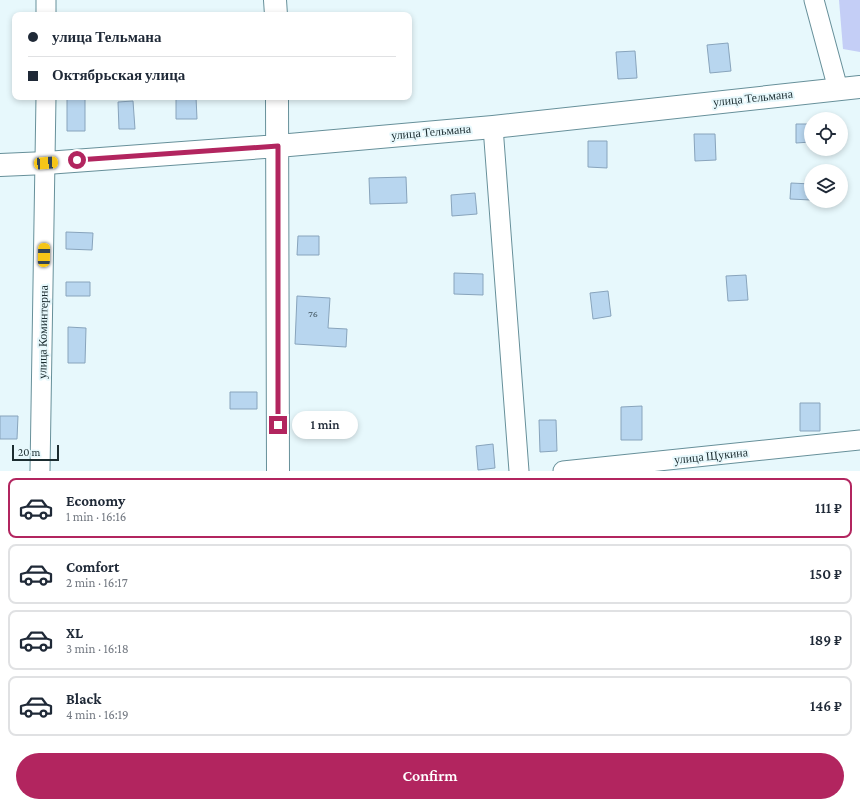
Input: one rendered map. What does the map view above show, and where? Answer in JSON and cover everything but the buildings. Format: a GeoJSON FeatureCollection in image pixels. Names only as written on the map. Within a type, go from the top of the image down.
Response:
{"type":"FeatureCollection","features":[{"type":"Feature","properties":{"kind":"street"},"geometry":{"type":"LineString","coordinates":[[46,0],[46,12]]}},
{"type":"Feature","properties":{"kind":"street"},"geometry":{"type":"LineString","coordinates":[[275,0],[276,12]]}},
{"type":"Feature","properties":{"kind":"street"},"geometry":{"type":"LineString","coordinates":[[814,0],[838,89]]}},
{"type":"Feature","properties":{"kind":"street","name":"улица Тельмана"},"geometry":{"type":"LineString","coordinates":[[0,165],[278,146],[493,127],[860,87]]}},
{"type":"Feature","properties":{"kind":"street","name":"улица Коминтерна"},"geometry":{"type":"LineString","coordinates":[[40,471],[46,100]]}},
{"type":"Feature","properties":{"kind":"street"},"geometry":{"type":"LineString","coordinates":[[277,100],[278,471]]}},
{"type":"Feature","properties":{"kind":"street"},"geometry":{"type":"LineString","coordinates":[[493,127],[519,471]]}},
{"type":"Feature","properties":{"kind":"street","name":"улица Щукина"},"geometry":{"type":"LineString","coordinates":[[563,471],[860,440]]}},
{"type":"Feature","properties":{"kind":"water"},"geometry":{"type":"Polygon","coordinates":[[[839,0],[860,0],[860,52],[843,49],[839,0]]]}},
{"type":"Feature","properties":{"kind":"route"},"geometry":{"type":"LineString","coordinates":[[77,160],[278,146],[278,425]]}}]}
